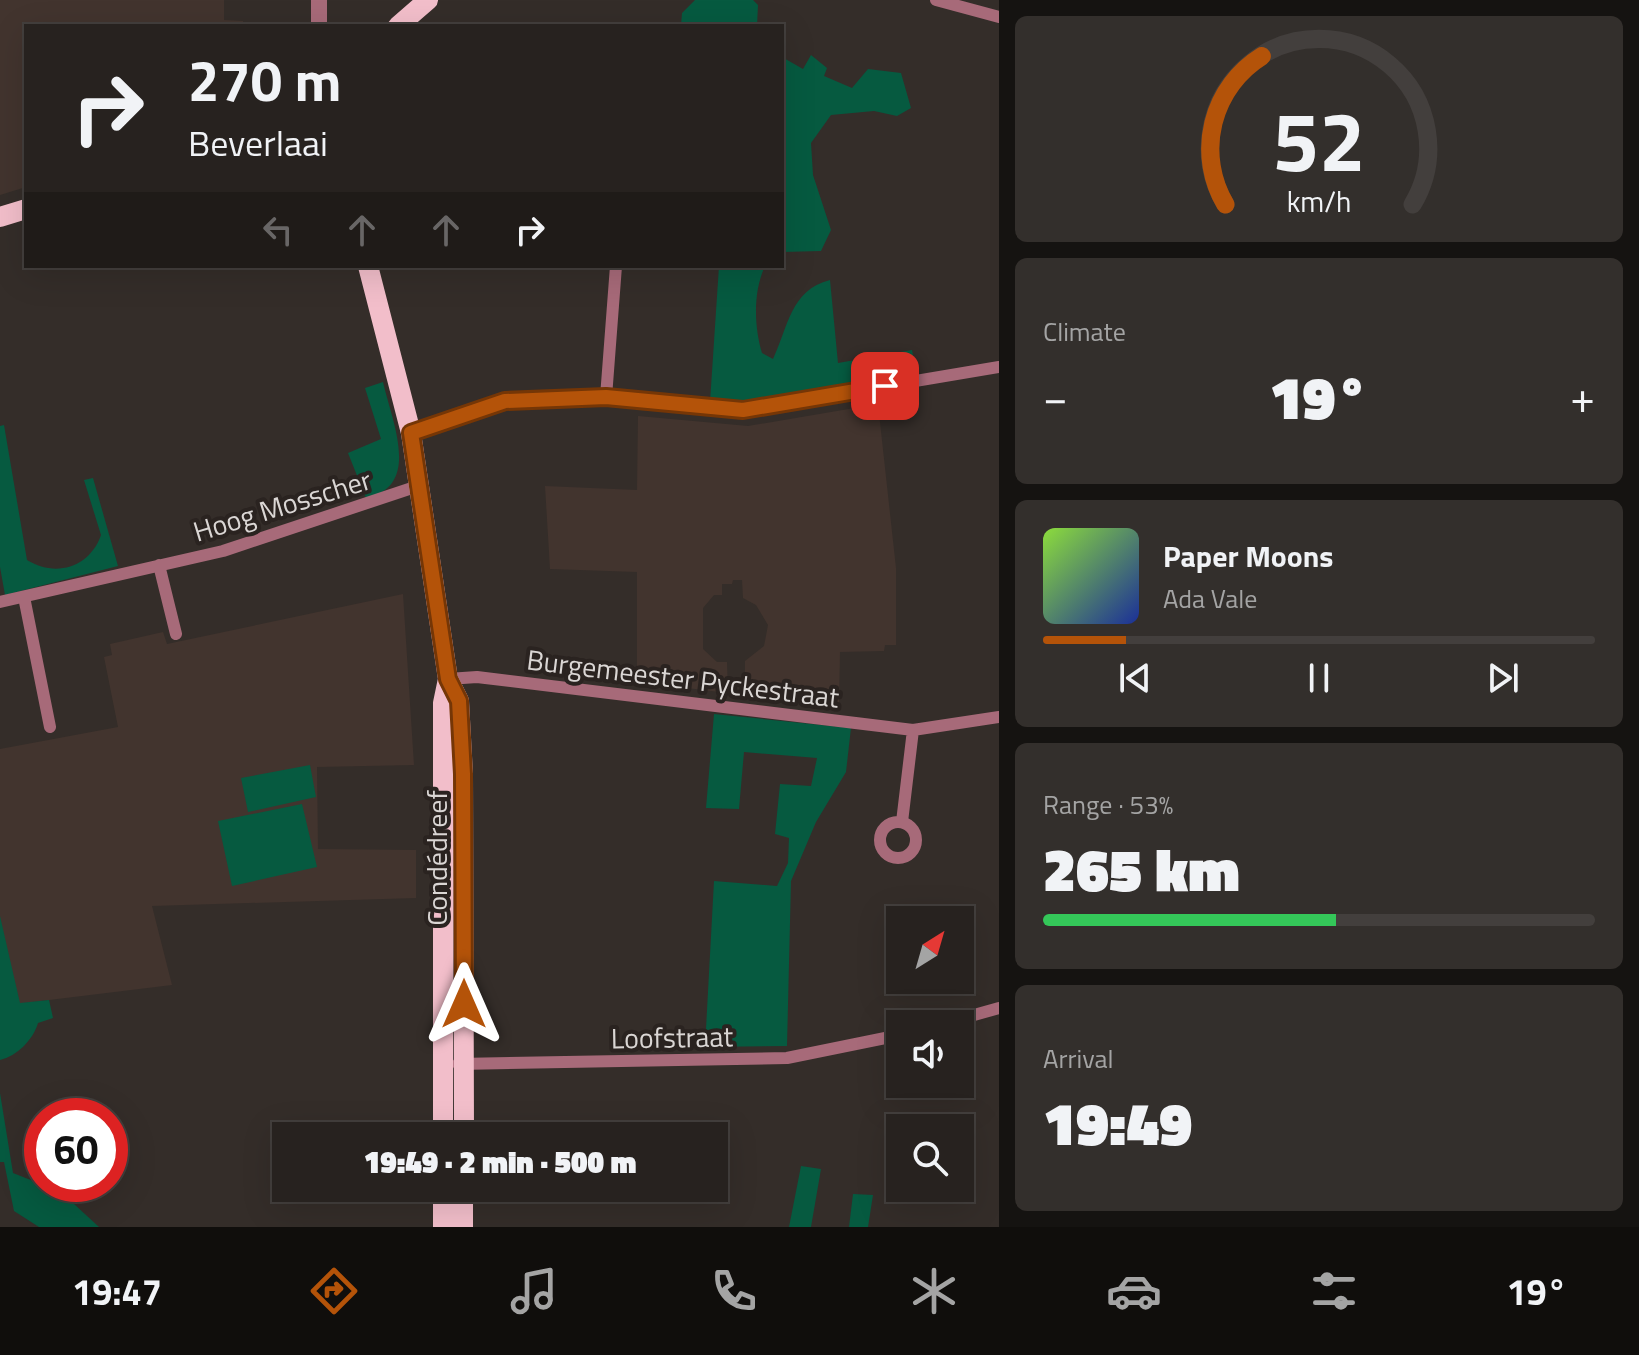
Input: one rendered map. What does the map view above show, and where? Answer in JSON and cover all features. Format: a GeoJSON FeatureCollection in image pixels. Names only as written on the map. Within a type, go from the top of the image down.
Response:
{"type":"FeatureCollection","features":[{"type":"Feature","properties":{"kind":"main road"},"geometry":{"type":"LineString","coordinates":[[400,24],[428,0]]}},
{"type":"Feature","properties":{"kind":"main road"},"geometry":{"type":"LineString","coordinates":[[0,217],[24,210]]}},
{"type":"Feature","properties":{"kind":"main road","name":"Condédreef"},"geometry":{"type":"LineString","coordinates":[[369,268],[411,433],[448,679],[459,701],[463,774],[464,1122]]}},
{"type":"Feature","properties":{"kind":"main road","name":"Condédreef"},"geometry":{"type":"LineString","coordinates":[[443,1122],[443,703],[448,679]]}},
{"type":"Feature","properties":{"kind":"main road"},"geometry":{"type":"LineString","coordinates":[[443,1202],[443,1227]]}},
{"type":"Feature","properties":{"kind":"main road"},"geometry":{"type":"LineString","coordinates":[[463,1202],[463,1227]]}},
{"type":"Feature","properties":{"kind":"street"},"geometry":{"type":"LineString","coordinates":[[319,0],[319,24]]}},
{"type":"Feature","properties":{"kind":"street"},"geometry":{"type":"LineString","coordinates":[[936,0],[999,17]]}},
{"type":"Feature","properties":{"kind":"street"},"geometry":{"type":"LineString","coordinates":[[606,397],[616,268]]}},
{"type":"Feature","properties":{"kind":"street"},"geometry":{"type":"LineString","coordinates":[[411,433],[505,401],[606,397],[743,410],[999,367]]}},
{"type":"Feature","properties":{"kind":"street","name":"Hoog Mosscher"},"geometry":{"type":"LineString","coordinates":[[0,602],[223,551],[418,486]]}},
{"type":"Feature","properties":{"kind":"street"},"geometry":{"type":"LineString","coordinates":[[159,565],[176,634]]}},
{"type":"Feature","properties":{"kind":"street"},"geometry":{"type":"LineString","coordinates":[[24,597],[50,727]]}},
{"type":"Feature","properties":{"kind":"street","name":"Burgemeester Pyckestraat"},"geometry":{"type":"LineString","coordinates":[[448,679],[477,677],[913,730],[999,717]]}},
{"type":"Feature","properties":{"kind":"street"},"geometry":{"type":"LineString","coordinates":[[902,822],[913,730]]}},
{"type":"Feature","properties":{"kind":"street"},"geometry":{"type":"LineString","coordinates":[[974,1015],[999,1008]]}},
{"type":"Feature","properties":{"kind":"street","name":"Loofstraat"},"geometry":{"type":"LineString","coordinates":[[443,1060],[465,1065],[787,1058],[886,1038]]}},
{"type":"Feature","properties":{"kind":"shaded area"},"geometry":{"type":"Polygon","coordinates":[[[0,0],[224,0],[224,20],[243,21],[243,24],[24,24],[24,188],[0,195],[0,0]]]}},
{"type":"Feature","properties":{"kind":"shaded area"},"geometry":{"type":"Polygon","coordinates":[[[878,404],[896,568],[896,645],[885,645],[884,651],[840,652],[839,706],[745,695],[745,661],[764,646],[768,625],[756,605],[743,598],[742,580],[733,580],[732,584],[722,584],[722,595],[714,595],[703,608],[703,649],[717,662],[727,662],[728,693],[637,682],[637,572],[550,569],[545,486],[637,490],[638,416],[748,426],[878,404]]]}},
{"type":"Feature","properties":{"kind":"shaded area"},"geometry":{"type":"Polygon","coordinates":[[[403,594],[414,765],[317,767],[318,849],[416,850],[416,898],[152,906],[172,985],[0,1006],[0,749],[118,727],[104,657],[112,655],[110,644],[163,632],[167,644],[403,594]]]}},
{"type":"Feature","properties":{"kind":"green space"},"geometry":{"type":"Polygon","coordinates":[[[695,0],[753,0],[758,5],[757,24],[681,24],[682,13],[695,0]]]}},
{"type":"Feature","properties":{"kind":"green space"},"geometry":{"type":"Polygon","coordinates":[[[811,55],[827,68],[824,76],[852,88],[868,69],[901,73],[911,108],[897,116],[874,111],[831,115],[811,143],[813,175],[831,230],[821,251],[784,252],[784,58],[803,69],[811,55]]]}},
{"type":"Feature","properties":{"kind":"green space"},"geometry":{"type":"Polygon","coordinates":[[[719,268],[764,268],[758,287],[757,332],[762,353],[773,359],[798,301],[806,292],[830,280],[838,363],[912,350],[916,370],[756,404],[710,402],[719,268]]]}},
{"type":"Feature","properties":{"kind":"green space"},"geometry":{"type":"Polygon","coordinates":[[[383,382],[399,450],[398,467],[394,480],[383,491],[366,498],[348,453],[381,439],[365,388],[383,382]]]}},
{"type":"Feature","properties":{"kind":"green space"},"geometry":{"type":"Polygon","coordinates":[[[4,425],[27,560],[49,568],[60,568],[80,562],[89,555],[101,535],[84,480],[93,478],[118,566],[5,595],[0,567],[0,426],[4,425]]]}},
{"type":"Feature","properties":{"kind":"green space"},"geometry":{"type":"Polygon","coordinates":[[[714,714],[851,728],[846,772],[816,822],[791,881],[787,1046],[705,1047],[714,881],[777,886],[788,863],[789,838],[775,834],[780,784],[811,786],[817,758],[744,752],[739,809],[706,808],[714,714]]]}},
{"type":"Feature","properties":{"kind":"green space"},"geometry":{"type":"Polygon","coordinates":[[[310,765],[316,797],[248,812],[241,778],[310,765]]]}},
{"type":"Feature","properties":{"kind":"green space"},"geometry":{"type":"Polygon","coordinates":[[[302,804],[317,867],[232,886],[218,821],[302,804]]]}},
{"type":"Feature","properties":{"kind":"green space"},"geometry":{"type":"Polygon","coordinates":[[[0,916],[20,1003],[49,1000],[53,1018],[38,1023],[24,1046],[0,1060],[0,916]]]}},
{"type":"Feature","properties":{"kind":"green space"},"geometry":{"type":"Polygon","coordinates":[[[0,1093],[13,1173],[24,1177],[24,1202],[72,1202],[99,1227],[39,1227],[14,1211],[4,1162],[0,1162],[0,1093]]]}},
{"type":"Feature","properties":{"kind":"green space"},"geometry":{"type":"Polygon","coordinates":[[[801,1166],[821,1169],[811,1227],[789,1227],[801,1166]]]}},
{"type":"Feature","properties":{"kind":"green space"},"geometry":{"type":"Polygon","coordinates":[[[853,1194],[873,1195],[868,1227],[849,1227],[853,1194]]]}},
{"type":"Feature","properties":{"kind":"route"},"geometry":{"type":"LineString","coordinates":[[464,1004],[463,774],[459,701],[448,679],[411,433],[505,401],[606,397],[743,410],[885,386]]}}]}
